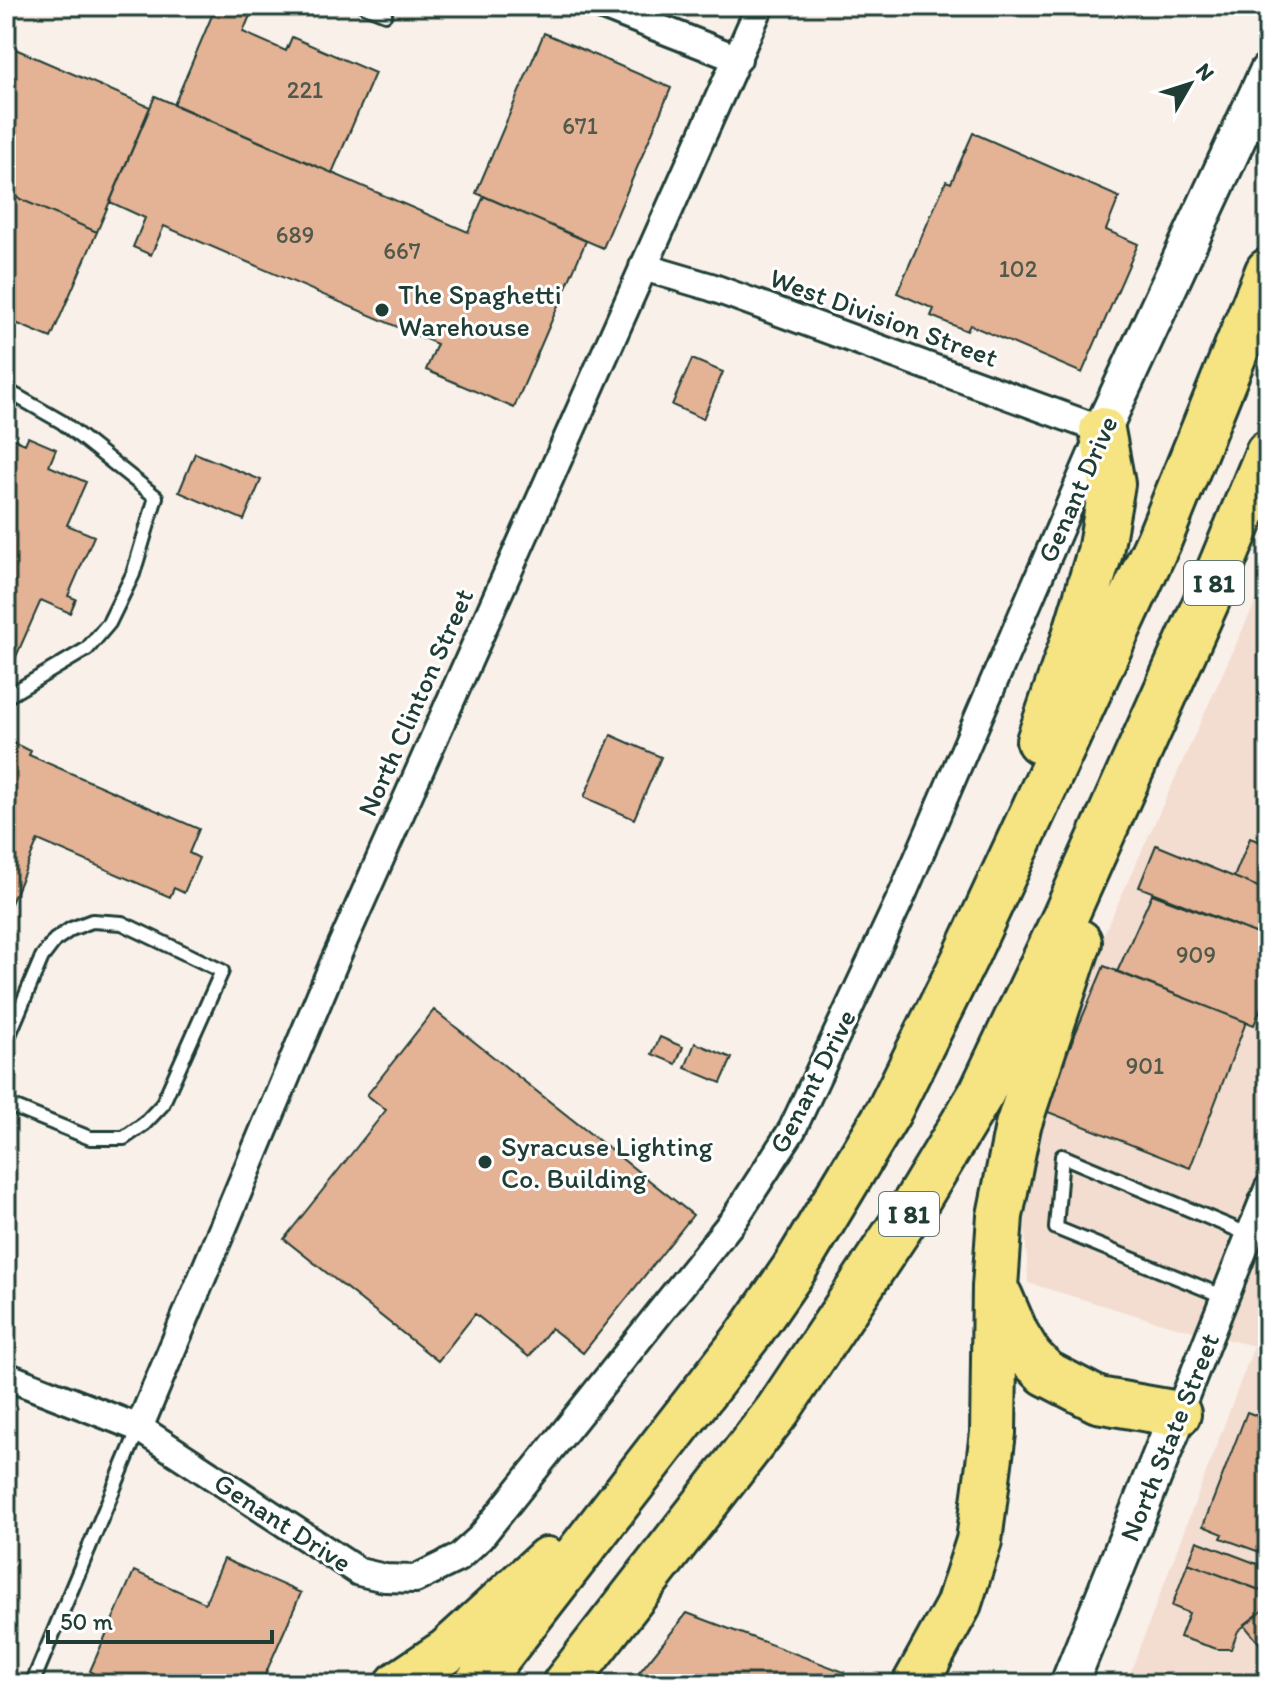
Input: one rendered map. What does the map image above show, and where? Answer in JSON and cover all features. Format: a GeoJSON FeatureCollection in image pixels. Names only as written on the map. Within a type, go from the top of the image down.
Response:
{"type":"FeatureCollection","features":[{"type":"Feature","properties":{"kind":"highway","name":"I 81"},"geometry":{"type":"LineString","coordinates":[[477,1684],[749,1334],[794,1269],[889,1111],[966,956],[1159,540],[1268,271]]}},
{"type":"Feature","properties":{"kind":"highway"},"geometry":{"type":"LineString","coordinates":[[966,956],[1073,642],[1100,552],[1112,484],[1102,430]]}},
{"type":"Feature","properties":{"kind":"highway","name":"I 81"},"geometry":{"type":"LineString","coordinates":[[565,1684],[778,1410],[910,1212],[982,1092],[1065,917],[1207,600],[1268,453]]}},
{"type":"Feature","properties":{"kind":"highway"},"geometry":{"type":"LineString","coordinates":[[915,1684],[954,1615],[979,1541],[993,1433],[995,1287],[1000,1216],[1018,1126],[1157,711]]}},
{"type":"Feature","properties":{"kind":"highway"},"geometry":{"type":"LineString","coordinates":[[995,1287],[1016,1334],[1030,1357],[1046,1373],[1098,1400],[1178,1414]]}},
{"type":"Feature","properties":{"kind":"highway"},"geometry":{"type":"LineString","coordinates":[[398,1684],[447,1651],[652,1458]]}},
{"type":"Feature","properties":{"kind":"main road","name":"Genant Drive"},"geometry":{"type":"LineString","coordinates":[[1102,430],[1268,72]]}},
{"type":"Feature","properties":{"kind":"main road","name":"North State Street"},"geometry":{"type":"LineString","coordinates":[[1069,1684],[1178,1414]]}},
{"type":"Feature","properties":{"kind":"street"},"geometry":{"type":"LineString","coordinates":[[603,6],[738,59]]}},
{"type":"Feature","properties":{"kind":"street","name":"North Clinton Street"},"geometry":{"type":"LineString","coordinates":[[139,1428],[336,958],[760,6]]}},
{"type":"Feature","properties":{"kind":"street","name":"West Division Street"},"geometry":{"type":"LineString","coordinates":[[643,267],[711,287],[1102,430]]}},
{"type":"Feature","properties":{"kind":"street","name":"Genant Drive"},"geometry":{"type":"LineString","coordinates":[[6,1376],[139,1428],[359,1572],[385,1578],[415,1579],[458,1558],[480,1538],[735,1218],[792,1130],[903,893],[1102,430]]}},
{"type":"Feature","properties":{"kind":"street","name":"North State Street"},"geometry":{"type":"LineString","coordinates":[[1178,1414],[1225,1297],[1259,1238],[1268,1189]]}},
{"type":"Feature","properties":{"kind":"lane"},"geometry":{"type":"LineString","coordinates":[[365,6],[385,14]]}},
{"type":"Feature","properties":{"kind":"lane"},"geometry":{"type":"LineString","coordinates":[[6,390],[62,422],[156,497],[133,574],[109,623],[87,649],[6,697]]}},
{"type":"Feature","properties":{"kind":"lane"},"geometry":{"type":"LineString","coordinates":[[6,1042],[42,957],[55,940],[71,929],[92,921],[122,923],[222,971],[162,1105],[144,1124],[124,1138],[90,1138],[6,1104]]}},
{"type":"Feature","properties":{"kind":"lane"},"geometry":{"type":"LineString","coordinates":[[1225,1297],[1056,1228],[1062,1156],[1259,1238]]}},
{"type":"Feature","properties":{"kind":"lane"},"geometry":{"type":"LineString","coordinates":[[32,1684],[139,1428]]}},
{"type":"Feature","properties":{"kind":"shaded area"},"geometry":{"type":"Polygon","coordinates":[[[1268,574],[1268,1684],[1126,1684],[1254,1346],[1165,1324],[1028,1283],[1025,1228],[1038,1090],[1098,947],[1268,574]]]}},
{"type":"Feature","properties":{"kind":"building"},"geometry":{"type":"Polygon","coordinates":[[[216,6],[254,6],[243,32],[286,51],[292,37],[375,73],[332,173],[174,105],[216,6]]]}},
{"type":"Feature","properties":{"kind":"building"},"geometry":{"type":"Polygon","coordinates":[[[544,33],[671,88],[603,248],[476,193],[544,33]]]}},
{"type":"Feature","properties":{"kind":"building"},"geometry":{"type":"Polygon","coordinates":[[[6,45],[150,107],[97,232],[6,193],[6,45]]]}},
{"type":"Feature","properties":{"kind":"building"},"geometry":{"type":"Polygon","coordinates":[[[155,96],[468,232],[484,196],[586,241],[514,408],[426,370],[437,344],[164,226],[151,255],[133,247],[145,218],[110,202],[155,96]]]}},
{"type":"Feature","properties":{"kind":"building"},"geometry":{"type":"Polygon","coordinates":[[[973,133],[1119,197],[1106,230],[1138,244],[1082,373],[970,325],[967,331],[931,316],[934,309],[897,293],[946,181],[951,183],[973,133]]]}},
{"type":"Feature","properties":{"kind":"building"},"geometry":{"type":"Polygon","coordinates":[[[6,193],[97,232],[51,338],[6,319],[6,193]]]}},
{"type":"Feature","properties":{"kind":"building"},"geometry":{"type":"Polygon","coordinates":[[[692,359],[723,372],[703,419],[672,405],[692,359]]]}},
{"type":"Feature","properties":{"kind":"building"},"geometry":{"type":"Polygon","coordinates":[[[6,436],[25,444],[28,437],[56,449],[49,466],[86,482],[67,525],[94,536],[68,596],[76,599],[70,613],[41,600],[11,668],[6,666],[6,436]]]}},
{"type":"Feature","properties":{"kind":"building"},"geometry":{"type":"Polygon","coordinates":[[[195,453],[261,480],[244,520],[179,492],[195,453]]]}},
{"type":"Feature","properties":{"kind":"building"},"geometry":{"type":"Polygon","coordinates":[[[611,735],[661,757],[634,819],[584,797],[611,735]]]}},
{"type":"Feature","properties":{"kind":"building"},"geometry":{"type":"Polygon","coordinates":[[[6,740],[31,751],[29,755],[199,829],[189,853],[199,858],[184,893],[174,888],[170,897],[38,840],[6,915],[6,740]]]}},
{"type":"Feature","properties":{"kind":"building"},"geometry":{"type":"Polygon","coordinates":[[[1250,838],[1268,845],[1268,891],[1234,877],[1250,838]]]}},
{"type":"Feature","properties":{"kind":"building"},"geometry":{"type":"Polygon","coordinates":[[[1156,845],[1268,891],[1268,938],[1139,887],[1156,845]]]}},
{"type":"Feature","properties":{"kind":"building"},"geometry":{"type":"Polygon","coordinates":[[[1152,894],[1268,938],[1268,991],[1254,1025],[1117,972],[1152,894]]]}},
{"type":"Feature","properties":{"kind":"building"},"geometry":{"type":"Polygon","coordinates":[[[1104,966],[1246,1022],[1190,1168],[1043,1110],[1104,966]]]}},
{"type":"Feature","properties":{"kind":"building","name":"Syracuse Lighting Co. Building"},"geometry":{"type":"Polygon","coordinates":[[[434,1010],[693,1215],[583,1353],[551,1328],[529,1357],[475,1314],[438,1361],[284,1239],[386,1110],[367,1095],[434,1010]]]}},
{"type":"Feature","properties":{"kind":"building"},"geometry":{"type":"Polygon","coordinates":[[[660,1037],[683,1047],[676,1064],[652,1054],[660,1037]]]}},
{"type":"Feature","properties":{"kind":"building"},"geometry":{"type":"Polygon","coordinates":[[[695,1043],[732,1058],[721,1083],[685,1068],[695,1043]]]}},
{"type":"Feature","properties":{"kind":"building"},"geometry":{"type":"Polygon","coordinates":[[[1247,1412],[1268,1420],[1268,1555],[1221,1538],[1223,1534],[1203,1526],[1247,1412]]]}},
{"type":"Feature","properties":{"kind":"building"},"geometry":{"type":"Polygon","coordinates":[[[1197,1541],[1268,1568],[1267,1593],[1188,1563],[1197,1541]]]}},
{"type":"Feature","properties":{"kind":"building"},"geometry":{"type":"Polygon","coordinates":[[[224,1559],[301,1593],[261,1684],[107,1684],[90,1671],[134,1571],[205,1603],[224,1559]]]}},
{"type":"Feature","properties":{"kind":"building"},"geometry":{"type":"Polygon","coordinates":[[[1188,1563],[1268,1593],[1268,1606],[1238,1631],[1231,1649],[1217,1649],[1180,1637],[1189,1613],[1172,1606],[1188,1563]]]}},
{"type":"Feature","properties":{"kind":"building"},"geometry":{"type":"Polygon","coordinates":[[[1266,1608],[1268,1610],[1268,1654],[1244,1625],[1266,1608]]]}},
{"type":"Feature","properties":{"kind":"building"},"geometry":{"type":"Polygon","coordinates":[[[687,1613],[844,1672],[839,1684],[630,1684],[687,1613]]]}},
{"type":"Feature","properties":{"kind":"place","name":"The Spaghetti Warehouse"},"geometry":{"type":"Point","coordinates":[382,310]}},
{"type":"Feature","properties":{"kind":"place","name":"Syracuse Lighting Co. Building"},"geometry":{"type":"Point","coordinates":[485,1162]}}]}
